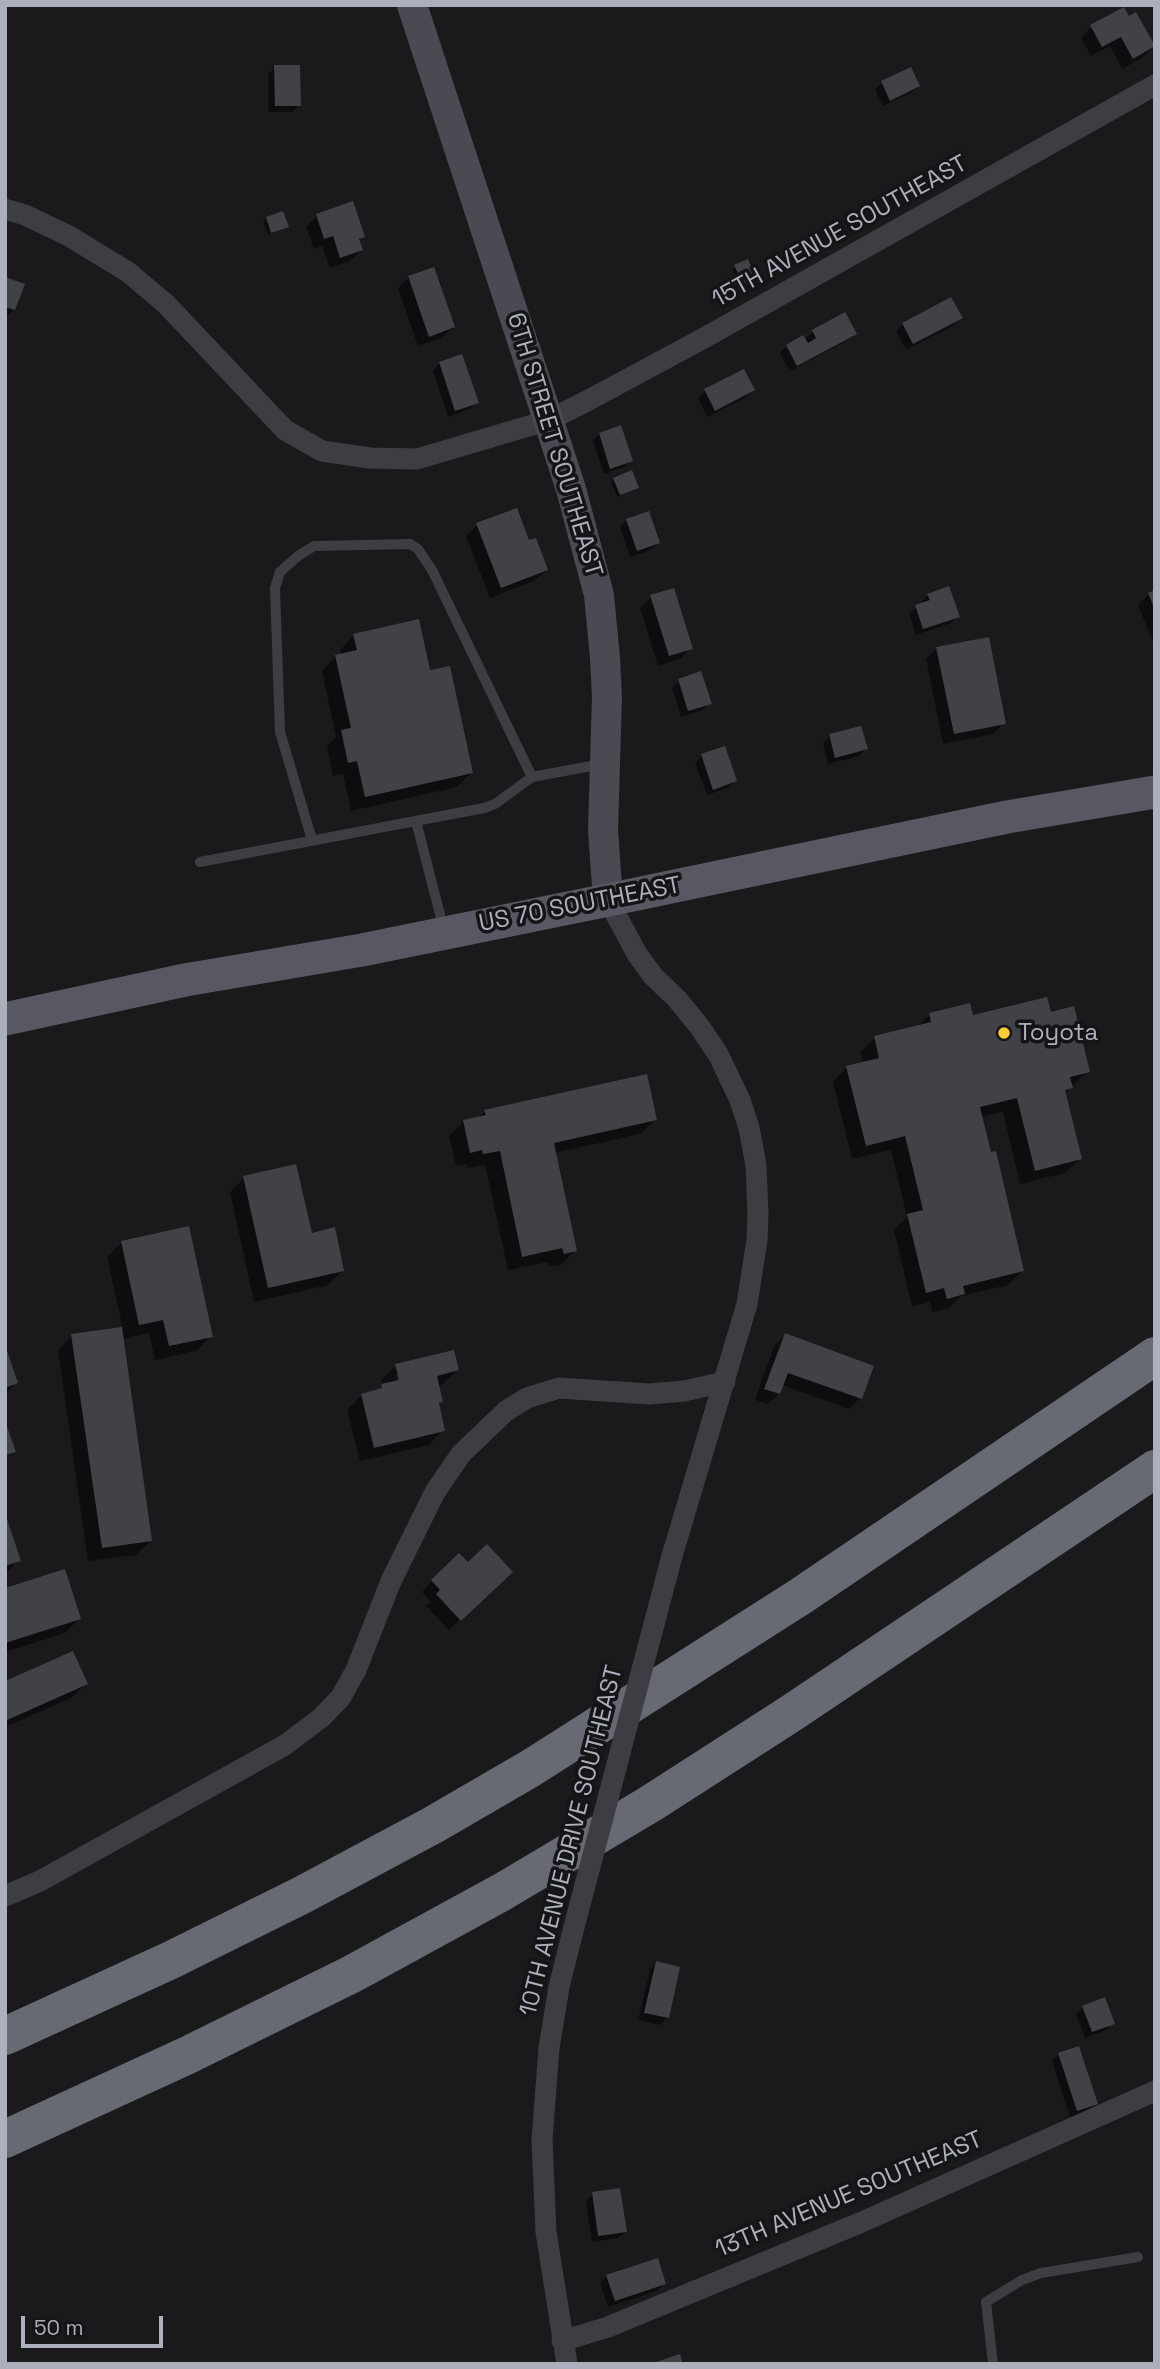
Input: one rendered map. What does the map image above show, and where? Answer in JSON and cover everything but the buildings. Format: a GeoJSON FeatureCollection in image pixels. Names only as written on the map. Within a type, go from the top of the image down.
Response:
{"type":"FeatureCollection","features":[{"type":"Feature","properties":{"kind":"highway"},"geometry":{"type":"LineString","coordinates":[[5,2036],[171,1961],[302,1895],[531,1768],[801,1596],[1155,1356]]}},
{"type":"Feature","properties":{"kind":"highway"},"geometry":{"type":"LineString","coordinates":[[6,2138],[235,2032],[352,1974],[502,1892],[650,1804],[790,1714],[1155,1469]]}},
{"type":"Feature","properties":{"kind":"main road","name":"US 70 SOUTHEAST"},"geometry":{"type":"LineString","coordinates":[[5,1019],[185,980],[355,951],[1007,817],[1155,792]]}},
{"type":"Feature","properties":{"kind":"street","name":"6TH STREET SOUTHEAST"},"geometry":{"type":"LineString","coordinates":[[412,5],[549,419],[581,523],[599,595],[606,658],[603,830],[608,900]]}},
{"type":"Feature","properties":{"kind":"street","name":"15TH AVENUE SOUTHEAST"},"geometry":{"type":"LineString","coordinates":[[5,209],[25,215],[69,236],[128,272],[166,303],[285,430],[322,451],[370,458],[417,459],[549,419],[704,338],[1155,85]]}},
{"type":"Feature","properties":{"kind":"street","name":"10TH AVENUE DRIVE SOUTHEAST"},"geometry":{"type":"LineString","coordinates":[[567,2364],[545,2232],[542,2140],[549,2048],[559,1987],[672,1556],[747,1304],[757,1240],[758,1190],[749,1128],[737,1092],[718,1054],[699,1026],[653,976],[637,954],[622,931],[608,900]]}},
{"type":"Feature","properties":{"kind":"street"},"geometry":{"type":"LineString","coordinates":[[5,1896],[40,1881],[285,1745],[322,1717],[341,1697],[356,1670],[391,1581],[435,1492],[461,1454],[506,1411],[527,1398],[559,1388],[649,1394],[684,1391],[725,1382]]}},
{"type":"Feature","properties":{"kind":"street","name":"13TH AVENUE SOUTHEAST"},"geometry":{"type":"LineString","coordinates":[[562,2341],[608,2327],[862,2222],[1155,2091]]}},
{"type":"Feature","properties":{"kind":"lane"},"geometry":{"type":"LineString","coordinates":[[312,840],[280,732],[275,588],[280,572],[298,556],[314,547],[410,544],[418,549],[432,570],[532,777]]}},
{"type":"Feature","properties":{"kind":"lane"},"geometry":{"type":"LineString","coordinates":[[200,862],[484,808],[495,804],[532,777],[605,763]]}},
{"type":"Feature","properties":{"kind":"lane"},"geometry":{"type":"LineString","coordinates":[[416,821],[445,933]]}},
{"type":"Feature","properties":{"kind":"lane"},"geometry":{"type":"LineString","coordinates":[[993,2364],[986,2302],[1023,2280],[1041,2273],[1138,2257]]}},
{"type":"Feature","properties":{"kind":"place","name":"Toyota"},"geometry":{"type":"Point","coordinates":[1004,1033]}}]}
